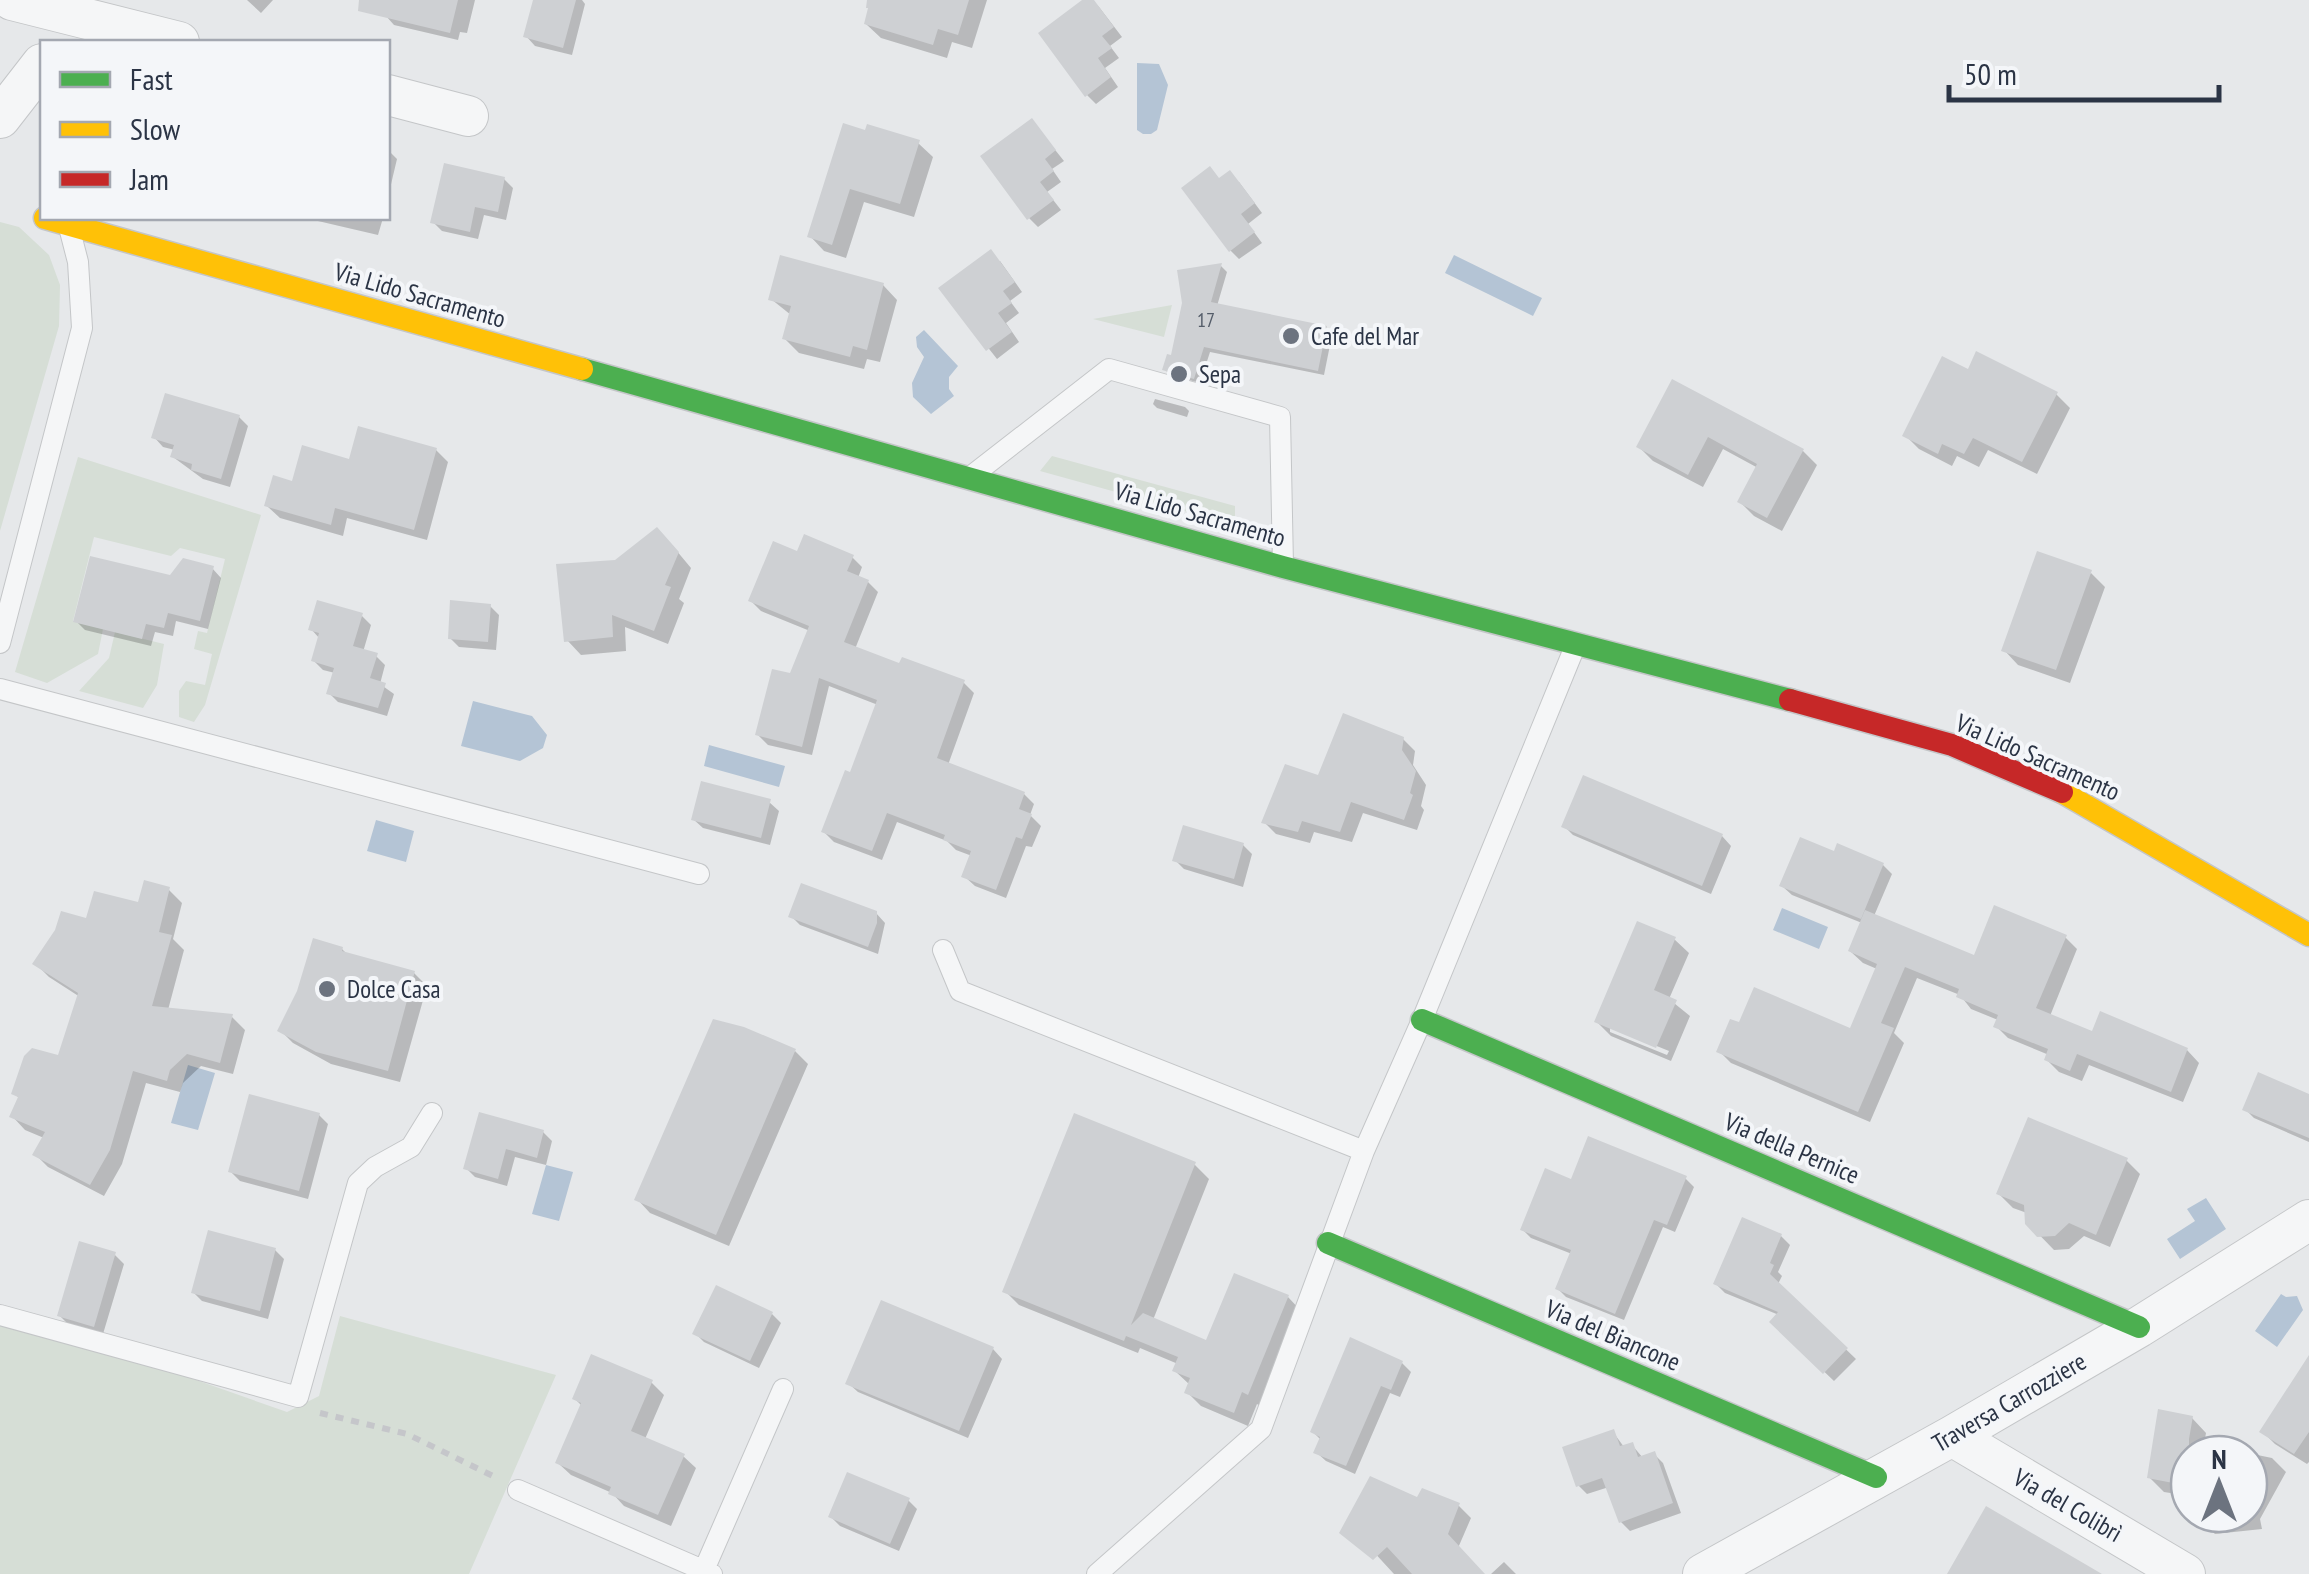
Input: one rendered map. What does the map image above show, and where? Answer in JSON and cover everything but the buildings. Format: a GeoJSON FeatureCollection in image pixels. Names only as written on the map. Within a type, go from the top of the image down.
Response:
{"type":"FeatureCollection","features":[{"type":"Feature","properties":{"kind":"street"},"geometry":{"type":"LineString","coordinates":[[12,0],[77,20],[170,40]]}},
{"type":"Feature","properties":{"kind":"street"},"geometry":{"type":"LineString","coordinates":[[0,118],[40,67]]}},
{"type":"Feature","properties":{"kind":"street"},"geometry":{"type":"LineString","coordinates":[[390,96],[468,116]]}},
{"type":"Feature","properties":{"kind":"street","name":"Via Lido Sacramento"},"geometry":{"type":"LineString","coordinates":[[52,220],[1283,567],[1952,745],[2071,796],[2309,936]]}},
{"type":"Feature","properties":{"kind":"street","name":"Via della Pernice"},"geometry":{"type":"LineString","coordinates":[[1422,1020],[2140,1327]]}},
{"type":"Feature","properties":{"kind":"street","name":"Traversa Carrozziere"},"geometry":{"type":"LineString","coordinates":[[1703,1574],[2140,1327],[2309,1220]]}},
{"type":"Feature","properties":{"kind":"street","name":"Via del Biancone"},"geometry":{"type":"LineString","coordinates":[[1328,1243],[1876,1477]]}},
{"type":"Feature","properties":{"kind":"street","name":"Via del Colibrì"},"geometry":{"type":"LineString","coordinates":[[1952,1436],[2185,1574]]}},
{"type":"Feature","properties":{"kind":"lane"},"geometry":{"type":"LineString","coordinates":[[0,643],[82,328],[78,262],[69,225]]}},
{"type":"Feature","properties":{"kind":"lane"},"geometry":{"type":"LineString","coordinates":[[970,477],[1109,369],[1280,417],[1283,567]]}},
{"type":"Feature","properties":{"kind":"lane"},"geometry":{"type":"LineString","coordinates":[[1097,1574],[1261,1429],[1364,1151],[1422,1020],[1576,642]]}},
{"type":"Feature","properties":{"kind":"lane"},"geometry":{"type":"LineString","coordinates":[[0,689],[699,874]]}},
{"type":"Feature","properties":{"kind":"lane"},"geometry":{"type":"LineString","coordinates":[[943,950],[960,992],[1364,1151]]}},
{"type":"Feature","properties":{"kind":"lane"},"geometry":{"type":"LineString","coordinates":[[0,1316],[298,1397],[358,1184],[375,1167],[411,1147],[432,1114]]}},
{"type":"Feature","properties":{"kind":"lane"},"geometry":{"type":"LineString","coordinates":[[518,1490],[708,1572],[783,1388]]}},
{"type":"Feature","properties":{"kind":"path"},"geometry":{"type":"LineString","coordinates":[[298,1397],[314,1411],[407,1434],[496,1478]]}},
{"type":"Feature","properties":{"kind":"shaded area"},"geometry":{"type":"Polygon","coordinates":[[[0,222],[19,227],[49,255],[60,285],[59,326],[0,531],[0,222]]]}},
{"type":"Feature","properties":{"kind":"shaded area"},"geometry":{"type":"Polygon","coordinates":[[[1172,305],[1164,337],[1093,319],[1172,305]]]}},
{"type":"Feature","properties":{"kind":"shaded area"},"geometry":{"type":"Polygon","coordinates":[[[1052,456],[1235,506],[1235,525],[1040,471],[1052,456]]]}},
{"type":"Feature","properties":{"kind":"shaded area"},"geometry":{"type":"Polygon","coordinates":[[[78,457],[261,515],[205,705],[194,722],[179,717],[179,691],[186,681],[205,685],[212,654],[194,649],[198,631],[207,633],[225,559],[180,548],[171,556],[94,537],[73,621],[103,629],[98,654],[47,683],[15,672],[78,457]]]}},
{"type":"Feature","properties":{"kind":"shaded area"},"geometry":{"type":"Polygon","coordinates":[[[115,632],[164,644],[157,685],[143,708],[79,691],[109,658],[115,632]]]}},
{"type":"Feature","properties":{"kind":"shaded area"},"geometry":{"type":"Polygon","coordinates":[[[340,1316],[556,1375],[469,1574],[0,1574],[0,1323],[162,1368],[287,1412],[319,1396],[340,1316]]]}},
{"type":"Feature","properties":{"kind":"water"},"geometry":{"type":"Polygon","coordinates":[[[1137,63],[1159,64],[1168,85],[1157,130],[1151,134],[1137,130],[1137,63]]]}},
{"type":"Feature","properties":{"kind":"water"},"geometry":{"type":"Polygon","coordinates":[[[1454,255],[1542,298],[1533,316],[1445,273],[1454,255]]]}},
{"type":"Feature","properties":{"kind":"water"},"geometry":{"type":"Polygon","coordinates":[[[924,330],[958,366],[949,377],[949,389],[954,396],[931,414],[913,397],[912,383],[924,357],[916,337],[924,330]]]}},
{"type":"Feature","properties":{"kind":"water"},"geometry":{"type":"Polygon","coordinates":[[[473,701],[532,716],[547,735],[543,748],[520,761],[461,746],[473,701]]]}},
{"type":"Feature","properties":{"kind":"water"},"geometry":{"type":"Polygon","coordinates":[[[709,745],[785,766],[779,787],[704,766],[709,745]]]}},
{"type":"Feature","properties":{"kind":"water"},"geometry":{"type":"Polygon","coordinates":[[[376,820],[414,831],[406,862],[367,851],[376,820]]]}},
{"type":"Feature","properties":{"kind":"water"},"geometry":{"type":"Polygon","coordinates":[[[1782,908],[1828,927],[1819,949],[1773,930],[1782,908]]]}},
{"type":"Feature","properties":{"kind":"water"},"geometry":{"type":"Polygon","coordinates":[[[188,1065],[215,1073],[198,1130],[171,1123],[188,1065]]]}},
{"type":"Feature","properties":{"kind":"water"},"geometry":{"type":"Polygon","coordinates":[[[546,1165],[573,1172],[559,1221],[532,1214],[546,1165]]]}},
{"type":"Feature","properties":{"kind":"water"},"geometry":{"type":"Polygon","coordinates":[[[2206,1198],[2226,1229],[2180,1259],[2167,1239],[2195,1221],[2187,1209],[2206,1198]]]}},
{"type":"Feature","properties":{"kind":"water"},"geometry":{"type":"Polygon","coordinates":[[[2281,1294],[2297,1296],[2303,1310],[2277,1347],[2255,1331],[2281,1294]]]}},
{"type":"Feature","properties":{"kind":"traffic: fast"},"geometry":{"type":"LineString","coordinates":[[582,369],[1283,567],[1790,700]]}},
{"type":"Feature","properties":{"kind":"traffic: fast"},"geometry":{"type":"LineString","coordinates":[[1422,1020],[2139,1327]]}},
{"type":"Feature","properties":{"kind":"traffic: fast"},"geometry":{"type":"LineString","coordinates":[[1328,1243],[1876,1477]]}},
{"type":"Feature","properties":{"kind":"traffic: slow"},"geometry":{"type":"LineString","coordinates":[[52,220],[582,369]]}},
{"type":"Feature","properties":{"kind":"traffic: slow"},"geometry":{"type":"LineString","coordinates":[[2062,792],[2309,935]]}},
{"type":"Feature","properties":{"kind":"traffic: jam"},"geometry":{"type":"LineString","coordinates":[[1790,700],[1952,745],[2062,792]]}},
{"type":"Feature","properties":{"kind":"place","name":"Cafe del Mar"},"geometry":{"type":"Point","coordinates":[1291,336]}},
{"type":"Feature","properties":{"kind":"place","name":"Sepa"},"geometry":{"type":"Point","coordinates":[1179,374]}},
{"type":"Feature","properties":{"kind":"place","name":"Dolce Casa"},"geometry":{"type":"Point","coordinates":[327,989]}}]}
